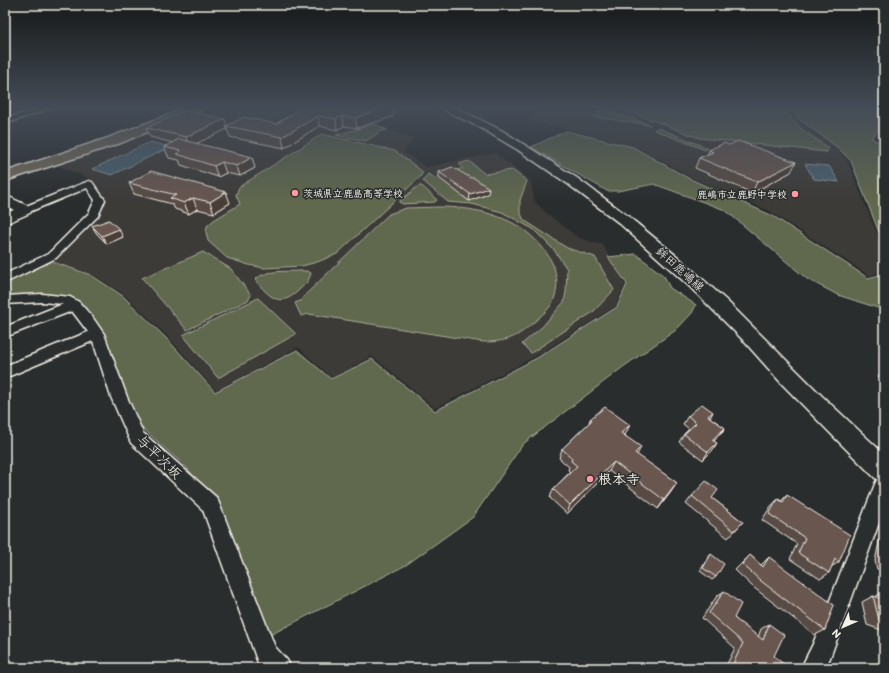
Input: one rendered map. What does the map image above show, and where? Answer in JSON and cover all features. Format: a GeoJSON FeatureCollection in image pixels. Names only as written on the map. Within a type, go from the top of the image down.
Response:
{"type":"FeatureCollection","features":[{"type":"Feature","properties":{"kind":"main road"},"geometry":{"type":"LineString","coordinates":[[5,177],[117,139]]}},
{"type":"Feature","properties":{"kind":"main road","name":"鉾田鹿嶋線"},"geometry":{"type":"LineString","coordinates":[[508,139],[572,180],[622,218],[701,287],[744,329],[839,429],[884,470]]}},
{"type":"Feature","properties":{"kind":"main road"},"geometry":{"type":"LineString","coordinates":[[5,199],[25,210]]}},
{"type":"Feature","properties":{"kind":"main road"},"geometry":{"type":"LineString","coordinates":[[5,219],[25,210]]}},
{"type":"Feature","properties":{"kind":"street"},"geometry":{"type":"LineString","coordinates":[[5,279],[52,256],[94,214],[100,200],[89,184],[25,210]]}},
{"type":"Feature","properties":{"kind":"street"},"geometry":{"type":"LineString","coordinates":[[5,300],[42,298],[65,300],[74,305]]}},
{"type":"Feature","properties":{"kind":"street"},"geometry":{"type":"LineString","coordinates":[[5,332],[74,305]]}},
{"type":"Feature","properties":{"kind":"street","name":"与平次坂"},"geometry":{"type":"LineString","coordinates":[[74,305],[97,334],[119,397],[137,438],[210,504],[266,655],[279,668]]}},
{"type":"Feature","properties":{"kind":"street"},"geometry":{"type":"LineString","coordinates":[[5,372],[97,334]]}},
{"type":"Feature","properties":{"kind":"street"},"geometry":{"type":"LineString","coordinates":[[813,668],[822,650],[883,492]]}},
{"type":"Feature","properties":{"kind":"shaded area"},"geometry":{"type":"Polygon","coordinates":[[[134,139],[413,139],[404,152],[426,167],[495,153],[530,180],[535,202],[545,212],[579,238],[603,245],[625,284],[616,306],[536,356],[435,408],[372,356],[332,378],[298,347],[216,391],[170,339],[125,295],[92,274],[53,262],[98,217],[105,201],[101,189],[93,180],[58,166],[134,139]]]}},
{"type":"Feature","properties":{"kind":"shaded area","name":"鹿嶋市立鹿野中学校"},"geometry":{"type":"Polygon","coordinates":[[[608,139],[824,139],[837,149],[847,160],[884,251],[884,270],[870,276],[768,210],[692,178],[635,146],[608,139]]]}},
{"type":"Feature","properties":{"kind":"green space"},"geometry":{"type":"Polygon","coordinates":[[[314,139],[345,139],[395,151],[423,172],[420,177],[337,254],[302,266],[264,268],[249,265],[227,258],[208,241],[206,232],[207,226],[240,204],[236,195],[239,187],[314,139]]]}},
{"type":"Feature","properties":{"kind":"green space"},"geometry":{"type":"Polygon","coordinates":[[[548,139],[601,139],[633,147],[688,178],[773,216],[868,278],[884,274],[884,310],[838,295],[807,279],[725,210],[654,184],[618,191],[607,191],[531,147],[548,139]]]}},
{"type":"Feature","properties":{"kind":"green space"},"geometry":{"type":"Polygon","coordinates":[[[678,139],[687,139],[708,148],[705,150],[678,139]]]}},
{"type":"Feature","properties":{"kind":"green space"},"geometry":{"type":"Polygon","coordinates":[[[712,139],[816,139],[828,148],[827,152],[712,139]]]}},
{"type":"Feature","properties":{"kind":"green space"},"geometry":{"type":"Polygon","coordinates":[[[826,139],[874,139],[884,145],[884,245],[851,161],[838,148],[826,139]]]}},
{"type":"Feature","properties":{"kind":"green space"},"geometry":{"type":"Polygon","coordinates":[[[469,161],[485,174],[512,170],[527,181],[520,200],[520,212],[524,220],[567,248],[595,257],[614,290],[593,312],[531,353],[522,344],[542,327],[564,302],[567,269],[554,250],[533,229],[502,212],[472,204],[448,202],[423,181],[428,174],[435,178],[463,168],[459,164],[469,161]]]}},
{"type":"Feature","properties":{"kind":"green space"},"geometry":{"type":"Polygon","coordinates":[[[418,186],[422,186],[437,200],[435,202],[403,204],[399,202],[418,186]]]}},
{"type":"Feature","properties":{"kind":"green space"},"geometry":{"type":"Polygon","coordinates":[[[439,207],[480,211],[509,221],[527,232],[543,248],[549,257],[554,267],[556,277],[557,288],[554,299],[551,306],[522,332],[505,340],[483,342],[309,314],[301,316],[295,303],[302,300],[301,299],[389,214],[406,208],[439,207]]]}},
{"type":"Feature","properties":{"kind":"green space"},"geometry":{"type":"Polygon","coordinates":[[[203,252],[231,269],[251,295],[248,300],[187,330],[142,278],[203,252]]]}},
{"type":"Feature","properties":{"kind":"green space"},"geometry":{"type":"Polygon","coordinates":[[[636,254],[664,276],[670,288],[696,305],[692,313],[676,330],[623,367],[523,444],[473,517],[406,565],[268,636],[207,492],[185,466],[140,426],[132,415],[87,311],[79,303],[5,297],[5,282],[50,261],[91,275],[123,296],[168,340],[215,392],[297,350],[331,379],[372,359],[435,411],[537,358],[617,307],[627,284],[608,257],[636,254]]]}},
{"type":"Feature","properties":{"kind":"green space"},"geometry":{"type":"Polygon","coordinates":[[[282,271],[307,271],[311,273],[306,283],[291,296],[280,300],[265,291],[255,280],[259,276],[270,273],[282,271]]]}},
{"type":"Feature","properties":{"kind":"green space"},"geometry":{"type":"Polygon","coordinates":[[[258,298],[296,334],[218,378],[183,335],[258,298]]]}},
{"type":"Feature","properties":{"kind":"water"},"geometry":{"type":"Polygon","coordinates":[[[150,142],[170,147],[112,175],[92,169],[150,142]]]}},
{"type":"Feature","properties":{"kind":"water"},"geometry":{"type":"Polygon","coordinates":[[[805,164],[829,166],[839,182],[814,179],[805,164]]]}},
{"type":"Feature","properties":{"kind":"building"},"geometry":{"type":"Polygon","coordinates":[[[181,139],[252,157],[237,166],[222,162],[214,166],[177,154],[181,151],[164,147],[181,139]]]}},
{"type":"Feature","properties":{"kind":"building"},"geometry":{"type":"Polygon","coordinates":[[[738,141],[796,162],[757,182],[699,158],[713,152],[709,150],[724,143],[729,145],[738,141]]]}},
{"type":"Feature","properties":{"kind":"building"},"geometry":{"type":"Polygon","coordinates":[[[452,167],[471,178],[474,178],[489,188],[470,194],[439,172],[452,167]]]}},
{"type":"Feature","properties":{"kind":"building"},"geometry":{"type":"Polygon","coordinates":[[[151,171],[226,192],[210,202],[193,198],[184,203],[170,198],[176,195],[129,183],[151,171]]]}},
{"type":"Feature","properties":{"kind":"building"},"geometry":{"type":"Polygon","coordinates":[[[109,220],[119,229],[102,236],[92,226],[109,220]]]}},
{"type":"Feature","properties":{"kind":"building"},"geometry":{"type":"Polygon","coordinates":[[[702,404],[713,412],[708,416],[725,428],[712,440],[717,443],[708,452],[684,434],[696,423],[688,416],[702,404]]]}},
{"type":"Feature","properties":{"kind":"building"},"geometry":{"type":"Polygon","coordinates":[[[605,407],[630,425],[621,433],[641,447],[635,453],[677,483],[664,500],[614,462],[570,505],[553,489],[577,466],[571,461],[572,458],[562,449],[592,420],[590,419],[605,407]]]}},
{"type":"Feature","properties":{"kind":"building"},"geometry":{"type":"Polygon","coordinates":[[[706,481],[718,490],[712,498],[743,522],[734,531],[692,496],[706,481]]]}},
{"type":"Feature","properties":{"kind":"building"},"geometry":{"type":"Polygon","coordinates":[[[787,495],[850,535],[839,562],[835,559],[829,573],[798,553],[805,538],[769,514],[778,499],[783,502],[787,495]]]}},
{"type":"Feature","properties":{"kind":"building"},"geometry":{"type":"Polygon","coordinates":[[[711,554],[724,564],[716,577],[703,568],[711,554]]]}},
{"type":"Feature","properties":{"kind":"building"},"geometry":{"type":"Polygon","coordinates":[[[750,555],[763,567],[769,557],[834,605],[825,630],[761,581],[742,564],[750,555]]]}},
{"type":"Feature","properties":{"kind":"building"},"geometry":{"type":"Polygon","coordinates":[[[724,591],[741,604],[734,618],[763,640],[769,624],[784,635],[774,656],[788,668],[731,668],[743,643],[709,613],[724,591]]]}},
{"type":"Feature","properties":{"kind":"building"},"geometry":{"type":"Polygon","coordinates":[[[873,596],[884,599],[884,622],[879,620],[873,596]]]}},
{"type":"Feature","properties":{"kind":"place","name":"茨城県立鹿島高等学校"},"geometry":{"type":"Point","coordinates":[295,193]}},
{"type":"Feature","properties":{"kind":"place","name":"鹿嶋市立鹿野中学校"},"geometry":{"type":"Point","coordinates":[795,194]}},
{"type":"Feature","properties":{"kind":"place","name":"根本寺"},"geometry":{"type":"Point","coordinates":[590,479]}}]}
